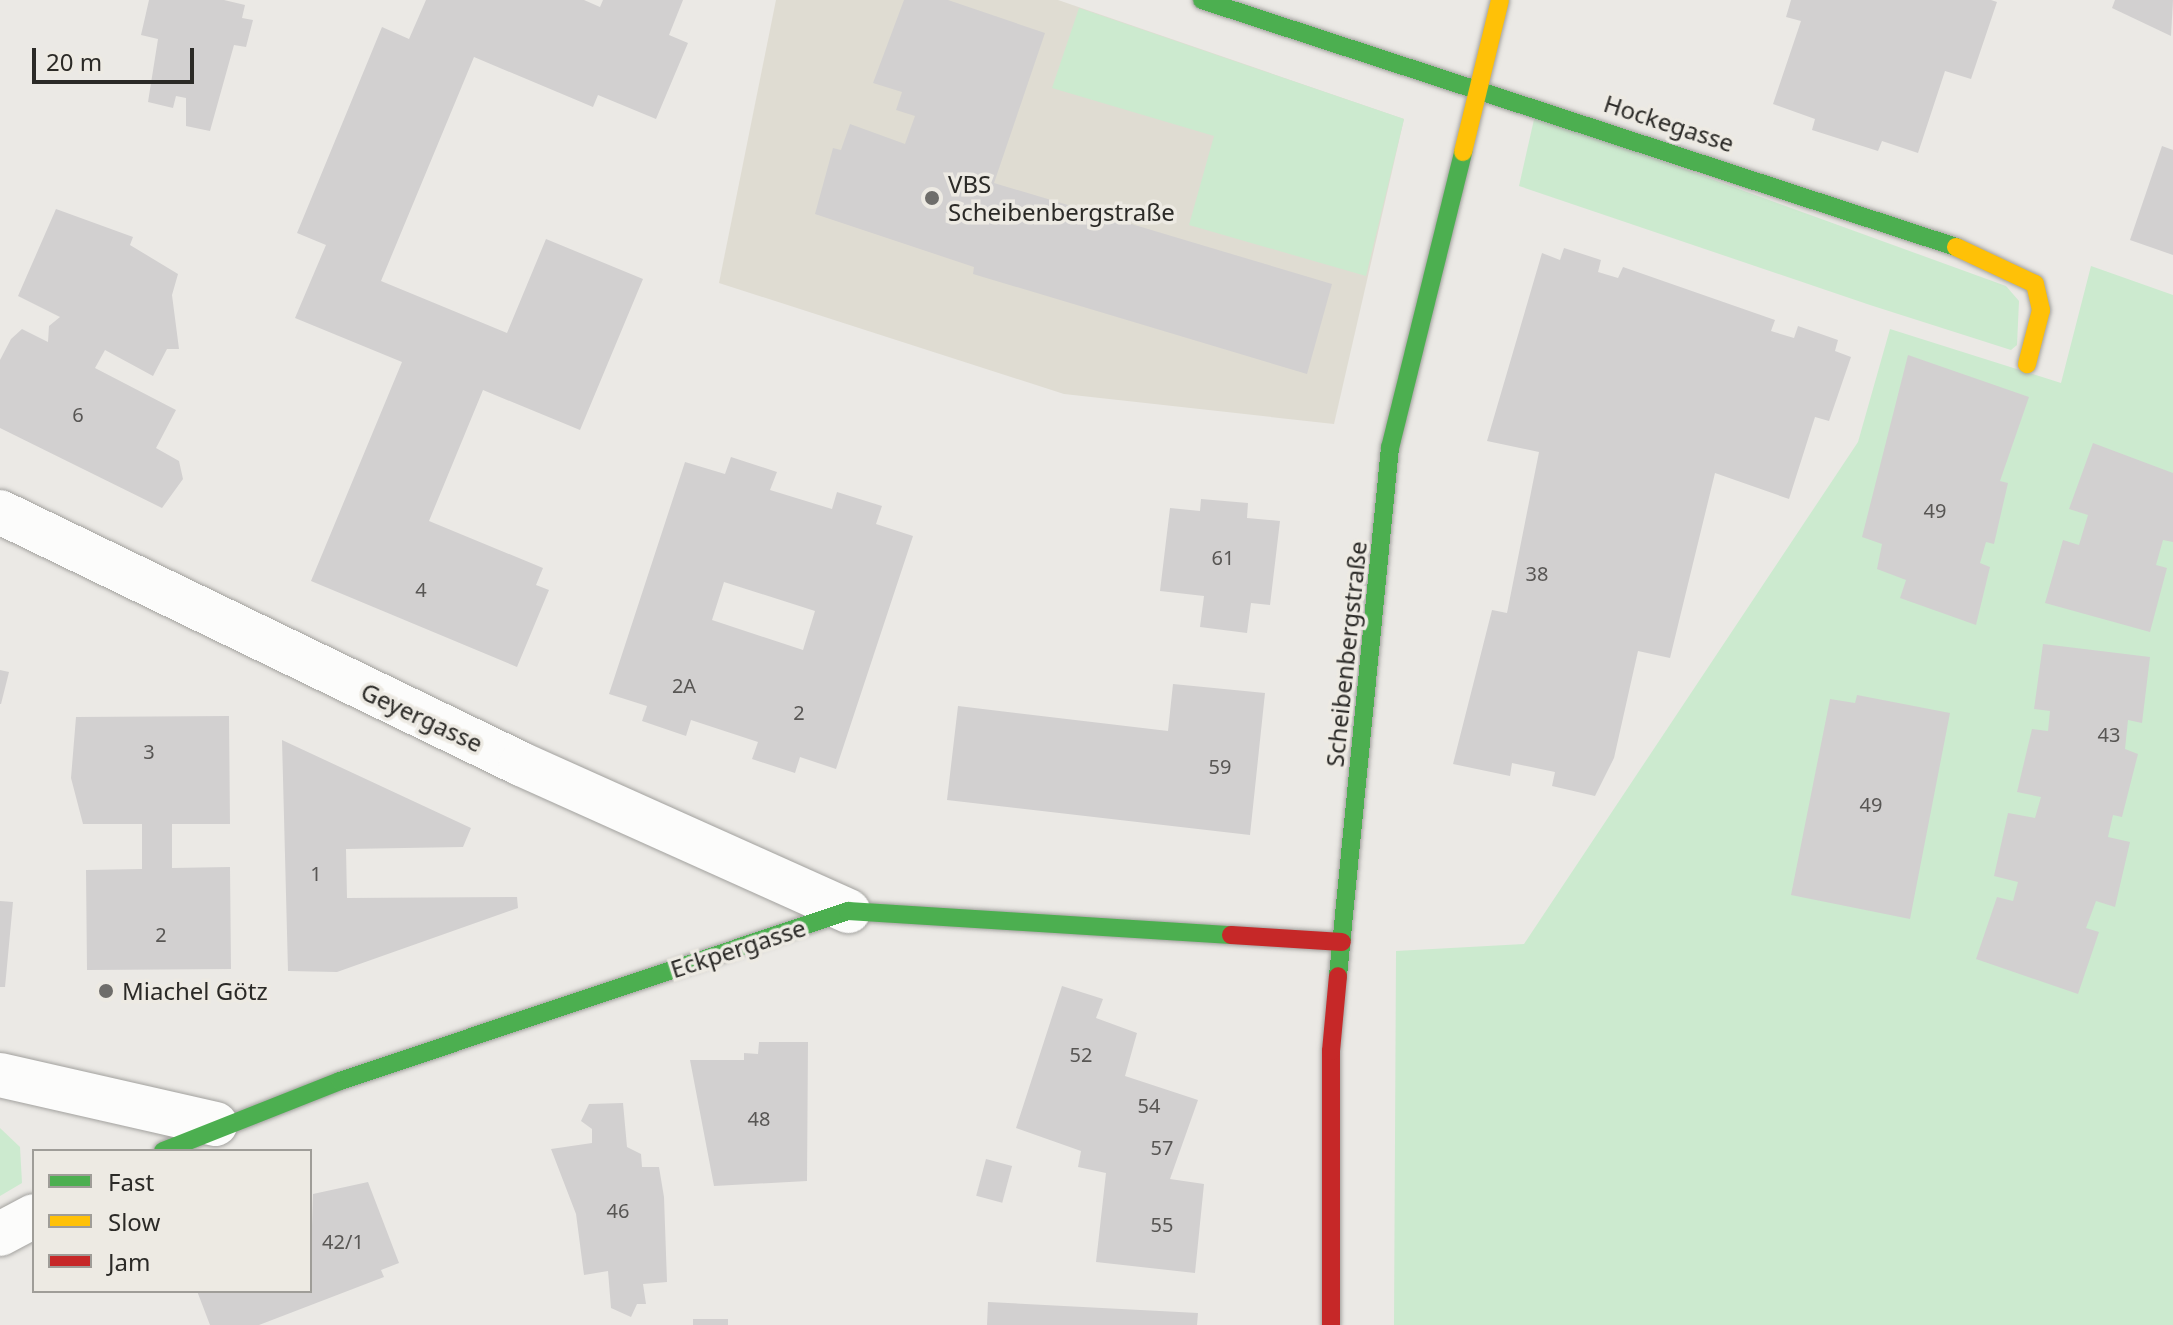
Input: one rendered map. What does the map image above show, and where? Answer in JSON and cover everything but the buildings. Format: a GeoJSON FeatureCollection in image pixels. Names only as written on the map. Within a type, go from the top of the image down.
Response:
{"type":"FeatureCollection","features":[{"type":"Feature","properties":{"kind":"street","name":"Hockegasse"},"geometry":{"type":"LineString","coordinates":[[1202,0],[1477,85],[1999,261],[2035,284],[2038,297],[2027,364]]}},
{"type":"Feature","properties":{"kind":"street","name":"Scheibenbergstraße"},"geometry":{"type":"LineString","coordinates":[[1331,1325],[1331,1051],[1390,448],[1500,0]]}},
{"type":"Feature","properties":{"kind":"street","name":"Geyergasse"},"geometry":{"type":"LineString","coordinates":[[0,512],[480,744],[848,911]]}},
{"type":"Feature","properties":{"kind":"street","name":"Eckpergasse"},"geometry":{"type":"LineString","coordinates":[[167,1149],[216,1124],[848,911],[1342,942]]}},
{"type":"Feature","properties":{"kind":"street"},"geometry":{"type":"LineString","coordinates":[[0,1075],[216,1124]]}},
{"type":"Feature","properties":{"kind":"street"},"geometry":{"type":"LineString","coordinates":[[0,1234],[32,1217]]}},
{"type":"Feature","properties":{"kind":"shaded area"},"geometry":{"type":"Polygon","coordinates":[[[776,0],[1058,0],[1404,119],[1334,424],[1064,394],[719,283],[776,0]]]}},
{"type":"Feature","properties":{"kind":"green space"},"geometry":{"type":"Polygon","coordinates":[[[1079,8],[1404,119],[1366,276],[1189,225],[1214,136],[1052,88],[1079,8]]]}},
{"type":"Feature","properties":{"kind":"green space"},"geometry":{"type":"Polygon","coordinates":[[[1535,115],[2006,286],[2019,301],[2017,345],[2011,350],[1870,305],[1519,186],[1535,115]]]}},
{"type":"Feature","properties":{"kind":"green space"},"geometry":{"type":"Polygon","coordinates":[[[2091,266],[2173,295],[2173,1325],[1394,1325],[1396,951],[1524,944],[1858,442],[1890,329],[2061,383],[2091,266]]]}},
{"type":"Feature","properties":{"kind":"green space"},"geometry":{"type":"Polygon","coordinates":[[[0,1128],[20,1147],[22,1183],[0,1196],[0,1128]]]}},
{"type":"Feature","properties":{"kind":"traffic: fast"},"geometry":{"type":"LineString","coordinates":[[1202,0],[1956,247]]}},
{"type":"Feature","properties":{"kind":"traffic: fast"},"geometry":{"type":"LineString","coordinates":[[1338,976],[1390,448],[1463,152]]}},
{"type":"Feature","properties":{"kind":"traffic: fast"},"geometry":{"type":"LineString","coordinates":[[168,1149],[340,1081],[848,911],[1231,935]]}},
{"type":"Feature","properties":{"kind":"traffic: slow"},"geometry":{"type":"LineString","coordinates":[[1463,152],[1500,0]]}},
{"type":"Feature","properties":{"kind":"traffic: slow"},"geometry":{"type":"LineString","coordinates":[[1956,247],[2035,284],[2041,310],[2027,364]]}},
{"type":"Feature","properties":{"kind":"traffic: jam"},"geometry":{"type":"LineString","coordinates":[[1231,935],[1342,942]]}},
{"type":"Feature","properties":{"kind":"traffic: jam"},"geometry":{"type":"LineString","coordinates":[[1331,1325],[1331,1051],[1338,976]]}},
{"type":"Feature","properties":{"kind":"place","name":"VBS Scheibenbergstraße"},"geometry":{"type":"Point","coordinates":[932,198]}},
{"type":"Feature","properties":{"kind":"place","name":"Miachel Götz"},"geometry":{"type":"Point","coordinates":[106,991]}}]}
